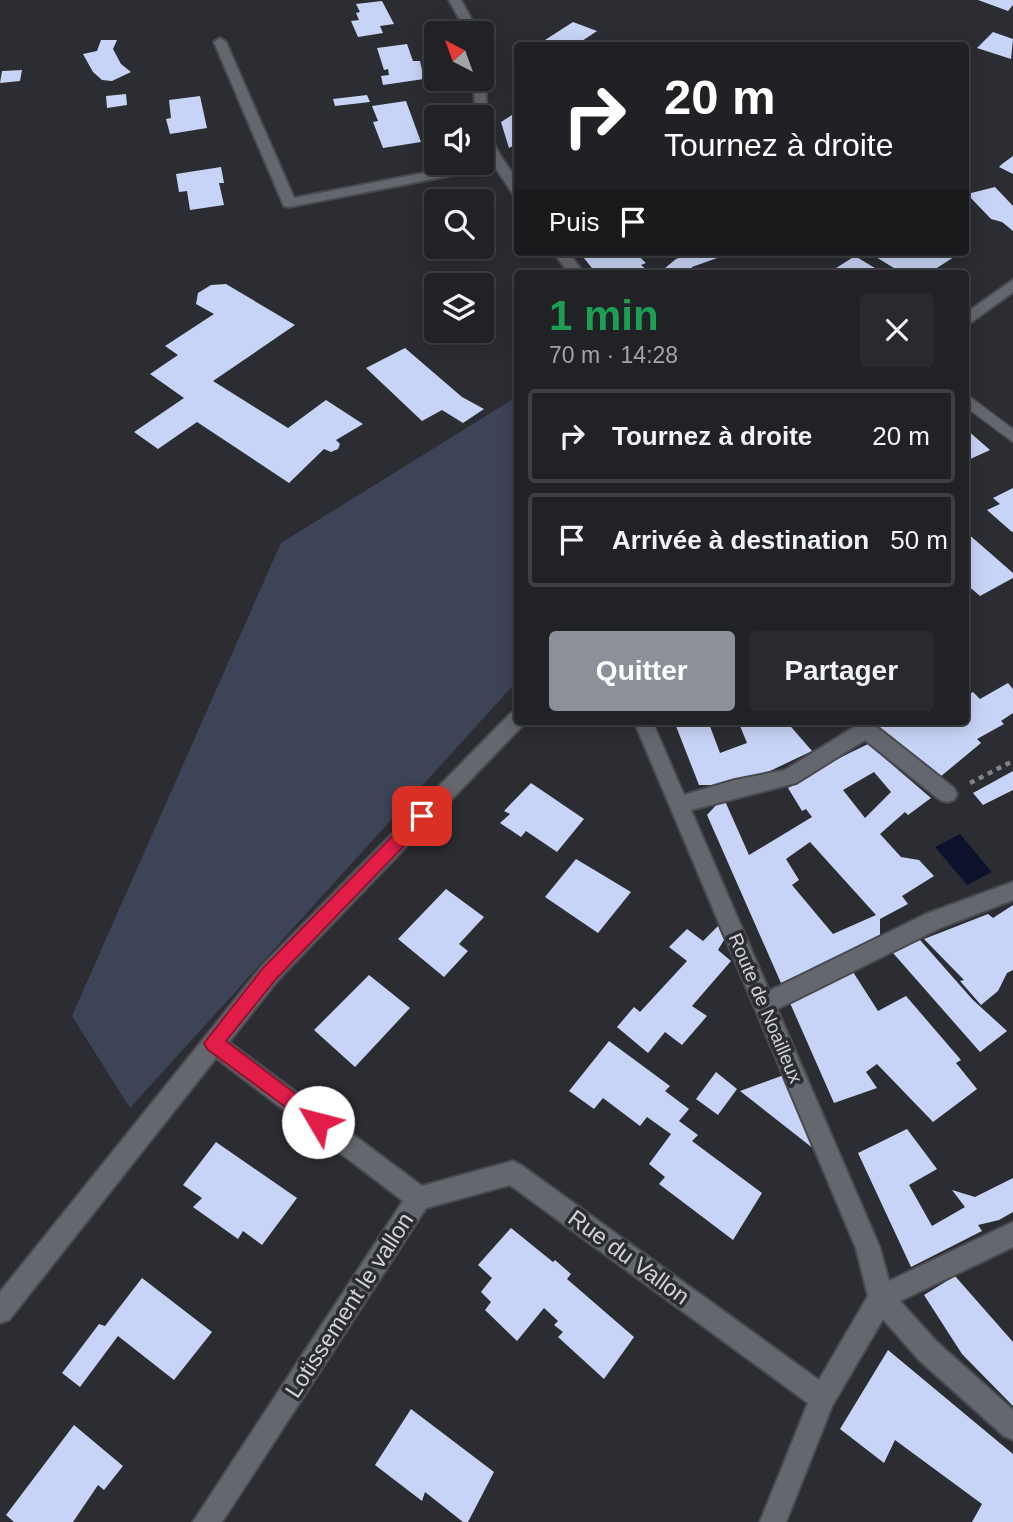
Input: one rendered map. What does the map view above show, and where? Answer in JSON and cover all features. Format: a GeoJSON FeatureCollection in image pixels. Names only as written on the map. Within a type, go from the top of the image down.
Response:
{"type":"FeatureCollection","features":[{"type":"Feature","properties":{"kind":"street"},"geometry":{"type":"LineString","coordinates":[[455,0],[466,21]]}},
{"type":"Feature","properties":{"kind":"street"},"geometry":{"type":"LineString","coordinates":[[220,43],[289,203],[499,162]]}},
{"type":"Feature","properties":{"kind":"street"},"geometry":{"type":"LineString","coordinates":[[480,91],[480,109],[487,144],[514,185]]}},
{"type":"Feature","properties":{"kind":"street"},"geometry":{"type":"LineString","coordinates":[[563,256],[575,270]]}},
{"type":"Feature","properties":{"kind":"street"},"geometry":{"type":"LineString","coordinates":[[969,319],[1013,285]]}},
{"type":"Feature","properties":{"kind":"street"},"geometry":{"type":"LineString","coordinates":[[0,1311],[270,974],[514,722]]}},
{"type":"Feature","properties":{"kind":"street","name":"Route de Noailleux"},"geometry":{"type":"LineString","coordinates":[[645,725],[868,1248],[881,1298]]}},
{"type":"Feature","properties":{"kind":"street"},"geometry":{"type":"LineString","coordinates":[[679,805],[734,788],[789,777],[866,730],[947,794]]}},
{"type":"Feature","properties":{"kind":"street"},"geometry":{"type":"LineString","coordinates":[[764,1004],[933,921],[1013,891]]}},
{"type":"Feature","properties":{"kind":"street","name":"Lotissement le vallon"},"geometry":{"type":"LineString","coordinates":[[206,1522],[419,1198],[213,1043]]}},
{"type":"Feature","properties":{"kind":"street","name":"Rue du Vallon"},"geometry":{"type":"LineString","coordinates":[[419,1198],[513,1173],[823,1398]]}},
{"type":"Feature","properties":{"kind":"street"},"geometry":{"type":"LineString","coordinates":[[773,1522],[823,1398],[881,1298],[1013,1234]]}},
{"type":"Feature","properties":{"kind":"street"},"geometry":{"type":"LineString","coordinates":[[881,1298],[928,1351],[1013,1427]]}},
{"type":"Feature","properties":{"kind":"lane"},"geometry":{"type":"LineString","coordinates":[[969,401],[1013,437]]}},
{"type":"Feature","properties":{"kind":"path"},"geometry":{"type":"LineString","coordinates":[[947,794],[1013,761]]}},
{"type":"Feature","properties":{"kind":"shaded area"},"geometry":{"type":"Polygon","coordinates":[[[514,398],[514,684],[130,1108],[72,1016],[281,543],[514,398]]]}},
{"type":"Feature","properties":{"kind":"shaded area"},"geometry":{"type":"Polygon","coordinates":[[[960,834],[992,872],[967,885],[935,847],[960,834]]]}},
{"type":"Feature","properties":{"kind":"building"},"geometry":{"type":"Polygon","coordinates":[[[978,0],[1013,0],[1013,5],[1008,11],[978,0]]]}},
{"type":"Feature","properties":{"kind":"building"},"geometry":{"type":"Polygon","coordinates":[[[382,1],[394,24],[380,26],[383,33],[358,37],[351,21],[359,20],[356,13],[360,12],[356,4],[382,1]]]}},
{"type":"Feature","properties":{"kind":"building"},"geometry":{"type":"Polygon","coordinates":[[[573,22],[597,31],[584,42],[545,40],[573,22]]]}},
{"type":"Feature","properties":{"kind":"building"},"geometry":{"type":"Polygon","coordinates":[[[993,32],[1013,39],[1011,59],[977,48],[993,32]]]}},
{"type":"Feature","properties":{"kind":"building"},"geometry":{"type":"Polygon","coordinates":[[[101,40],[117,40],[113,49],[121,64],[131,72],[112,81],[102,80],[93,72],[83,54],[97,51],[101,40]]]}},
{"type":"Feature","properties":{"kind":"building"},"geometry":{"type":"Polygon","coordinates":[[[407,44],[413,61],[420,61],[424,79],[383,85],[381,76],[389,75],[388,69],[384,70],[377,48],[407,44]]]}},
{"type":"Feature","properties":{"kind":"building"},"geometry":{"type":"Polygon","coordinates":[[[22,70],[20,81],[0,83],[2,71],[22,70]]]}},
{"type":"Feature","properties":{"kind":"building"},"geometry":{"type":"Polygon","coordinates":[[[126,94],[127,105],[107,108],[106,96],[126,94]]]}},
{"type":"Feature","properties":{"kind":"building"},"geometry":{"type":"Polygon","coordinates":[[[367,95],[370,102],[335,106],[333,99],[367,95]]]}},
{"type":"Feature","properties":{"kind":"building"},"geometry":{"type":"Polygon","coordinates":[[[200,96],[207,128],[170,134],[166,119],[171,118],[169,100],[200,96]]]}},
{"type":"Feature","properties":{"kind":"building"},"geometry":{"type":"Polygon","coordinates":[[[406,101],[421,142],[383,148],[373,122],[378,121],[372,106],[406,101]]]}},
{"type":"Feature","properties":{"kind":"building"},"geometry":{"type":"Polygon","coordinates":[[[514,114],[514,145],[509,148],[501,122],[514,114]]]}},
{"type":"Feature","properties":{"kind":"building"},"geometry":{"type":"Polygon","coordinates":[[[1013,156],[1013,174],[999,167],[1013,156]]]}},
{"type":"Feature","properties":{"kind":"building"},"geometry":{"type":"Polygon","coordinates":[[[221,167],[224,183],[219,183],[224,205],[190,210],[187,191],[179,192],[176,174],[221,167]]]}},
{"type":"Feature","properties":{"kind":"building"},"geometry":{"type":"Polygon","coordinates":[[[995,187],[1013,206],[1013,231],[1002,222],[991,219],[969,194],[995,187]]]}},
{"type":"Feature","properties":{"kind":"building"},"geometry":{"type":"Polygon","coordinates":[[[582,256],[638,256],[646,263],[641,265],[647,270],[594,270],[582,256]]]}},
{"type":"Feature","properties":{"kind":"building"},"geometry":{"type":"Polygon","coordinates":[[[685,256],[723,256],[692,267],[692,270],[663,270],[685,256]]]}},
{"type":"Feature","properties":{"kind":"building"},"geometry":{"type":"Polygon","coordinates":[[[855,256],[878,270],[833,270],[855,256]]]}},
{"type":"Feature","properties":{"kind":"building"},"geometry":{"type":"Polygon","coordinates":[[[874,256],[954,257],[934,270],[897,270],[874,256]]]}},
{"type":"Feature","properties":{"kind":"building"},"geometry":{"type":"Polygon","coordinates":[[[226,284],[295,325],[213,381],[288,428],[326,400],[363,424],[336,440],[340,444],[338,449],[331,452],[324,449],[289,483],[197,422],[158,449],[134,432],[184,398],[150,374],[178,355],[165,346],[214,314],[196,304],[198,293],[211,285],[226,284]]]}},
{"type":"Feature","properties":{"kind":"building"},"geometry":{"type":"Polygon","coordinates":[[[405,348],[462,397],[484,409],[463,423],[442,410],[422,421],[366,368],[405,348]]]}},
{"type":"Feature","properties":{"kind":"building"},"geometry":{"type":"Polygon","coordinates":[[[969,432],[990,450],[969,460],[969,432]]]}},
{"type":"Feature","properties":{"kind":"building"},"geometry":{"type":"Polygon","coordinates":[[[1013,488],[1012,532],[987,510],[1000,504],[993,498],[1013,488]]]}},
{"type":"Feature","properties":{"kind":"building"},"geometry":{"type":"Polygon","coordinates":[[[969,535],[1013,573],[1013,578],[980,596],[969,587],[969,535]]]}},
{"type":"Feature","properties":{"kind":"building"},"geometry":{"type":"Polygon","coordinates":[[[1008,683],[1013,689],[1013,713],[1001,721],[1004,724],[977,739],[981,743],[940,777],[875,725],[969,725],[969,694],[973,692],[980,699],[1008,683]]]}},
{"type":"Feature","properties":{"kind":"building"},"geometry":{"type":"Polygon","coordinates":[[[676,725],[710,725],[720,753],[747,743],[740,725],[789,725],[812,751],[753,779],[737,778],[728,785],[699,785],[676,725]]]}},
{"type":"Feature","properties":{"kind":"building"},"geometry":{"type":"Polygon","coordinates":[[[868,744],[931,798],[908,815],[905,812],[880,834],[901,857],[919,860],[934,876],[902,896],[908,904],[880,919],[880,937],[781,983],[707,815],[719,802],[725,801],[749,855],[812,817],[806,809],[802,811],[788,788],[811,776],[809,773],[868,744]],[[874,772],[843,790],[865,818],[891,792],[874,772]],[[810,842],[786,859],[799,880],[792,885],[833,934],[876,915],[810,842]]]}},
{"type":"Feature","properties":{"kind":"building"},"geometry":{"type":"Polygon","coordinates":[[[1013,771],[1013,790],[983,805],[973,793],[1013,771]]]}},
{"type":"Feature","properties":{"kind":"building"},"geometry":{"type":"Polygon","coordinates":[[[531,783],[584,819],[557,852],[526,831],[521,837],[500,823],[510,814],[504,811],[531,783]]]}},
{"type":"Feature","properties":{"kind":"building"},"geometry":{"type":"Polygon","coordinates":[[[576,859],[631,892],[598,933],[545,897],[576,859]]]}},
{"type":"Feature","properties":{"kind":"building"},"geometry":{"type":"Polygon","coordinates":[[[446,889],[484,917],[459,944],[468,951],[444,977],[398,939],[446,889]]]}},
{"type":"Feature","properties":{"kind":"building"},"geometry":{"type":"Polygon","coordinates":[[[1013,905],[1013,970],[1007,973],[998,991],[981,1005],[960,981],[964,980],[924,939],[988,914],[993,918],[1013,905]]]}},
{"type":"Feature","properties":{"kind":"building"},"geometry":{"type":"Polygon","coordinates":[[[718,926],[724,940],[718,950],[731,961],[692,1006],[707,1016],[682,1045],[665,1032],[648,1053],[617,1027],[634,1007],[640,1012],[687,961],[669,947],[687,929],[703,941],[718,926]]]}},
{"type":"Feature","properties":{"kind":"building"},"geometry":{"type":"Polygon","coordinates":[[[920,940],[973,1000],[1007,1031],[980,1052],[893,953],[920,940]]]}},
{"type":"Feature","properties":{"kind":"building"},"geometry":{"type":"Polygon","coordinates":[[[853,972],[878,1011],[906,996],[961,1060],[956,1063],[977,1089],[933,1122],[877,1064],[866,1072],[877,1088],[834,1103],[790,1003],[853,972]]]}},
{"type":"Feature","properties":{"kind":"building"},"geometry":{"type":"Polygon","coordinates":[[[369,975],[410,1008],[355,1067],[314,1030],[369,975]]]}},
{"type":"Feature","properties":{"kind":"building"},"geometry":{"type":"Polygon","coordinates":[[[609,1041],[670,1086],[665,1091],[689,1109],[679,1121],[698,1135],[692,1141],[762,1193],[733,1240],[659,1184],[665,1177],[649,1164],[671,1134],[647,1117],[640,1126],[603,1098],[594,1109],[569,1091],[609,1041]]]}},
{"type":"Feature","properties":{"kind":"building"},"geometry":{"type":"Polygon","coordinates":[[[716,1072],[737,1089],[718,1115],[696,1099],[716,1072]]]}},
{"type":"Feature","properties":{"kind":"building"},"geometry":{"type":"Polygon","coordinates":[[[784,1075],[819,1153],[740,1091],[784,1075]]]}},
{"type":"Feature","properties":{"kind":"building"},"geometry":{"type":"Polygon","coordinates":[[[907,1129],[937,1169],[909,1185],[932,1226],[965,1207],[952,1190],[975,1197],[1013,1178],[1013,1212],[999,1220],[978,1225],[982,1231],[911,1267],[858,1153],[907,1129]]]}},
{"type":"Feature","properties":{"kind":"building"},"geometry":{"type":"Polygon","coordinates":[[[216,1142],[297,1198],[262,1245],[243,1231],[238,1239],[193,1207],[202,1198],[183,1185],[216,1142]]]}},
{"type":"Feature","properties":{"kind":"building"},"geometry":{"type":"Polygon","coordinates":[[[511,1228],[571,1274],[567,1279],[634,1337],[604,1379],[558,1337],[563,1332],[554,1325],[558,1321],[544,1308],[517,1341],[485,1310],[491,1302],[481,1292],[492,1278],[478,1265],[511,1228]]]}},
{"type":"Feature","properties":{"kind":"building"},"geometry":{"type":"Polygon","coordinates":[[[955,1276],[1013,1342],[1013,1406],[962,1354],[924,1295],[955,1276]]]}},
{"type":"Feature","properties":{"kind":"building"},"geometry":{"type":"Polygon","coordinates":[[[142,1278],[212,1332],[174,1380],[118,1336],[80,1387],[62,1373],[99,1324],[105,1326],[142,1278]]]}},
{"type":"Feature","properties":{"kind":"building"},"geometry":{"type":"Polygon","coordinates":[[[888,1350],[1013,1454],[1013,1522],[972,1522],[982,1504],[895,1440],[884,1463],[840,1429],[888,1350]]]}},
{"type":"Feature","properties":{"kind":"building"},"geometry":{"type":"Polygon","coordinates":[[[411,1409],[494,1472],[468,1522],[463,1522],[425,1492],[422,1501],[375,1465],[411,1409]]]}},
{"type":"Feature","properties":{"kind":"building"},"geometry":{"type":"Polygon","coordinates":[[[74,1425],[123,1466],[104,1490],[98,1485],[73,1522],[14,1522],[6,1515],[74,1425]]]}},
{"type":"Feature","properties":{"kind":"route"},"geometry":{"type":"LineString","coordinates":[[318,1122],[213,1043],[270,974],[422,816]]}}]}
